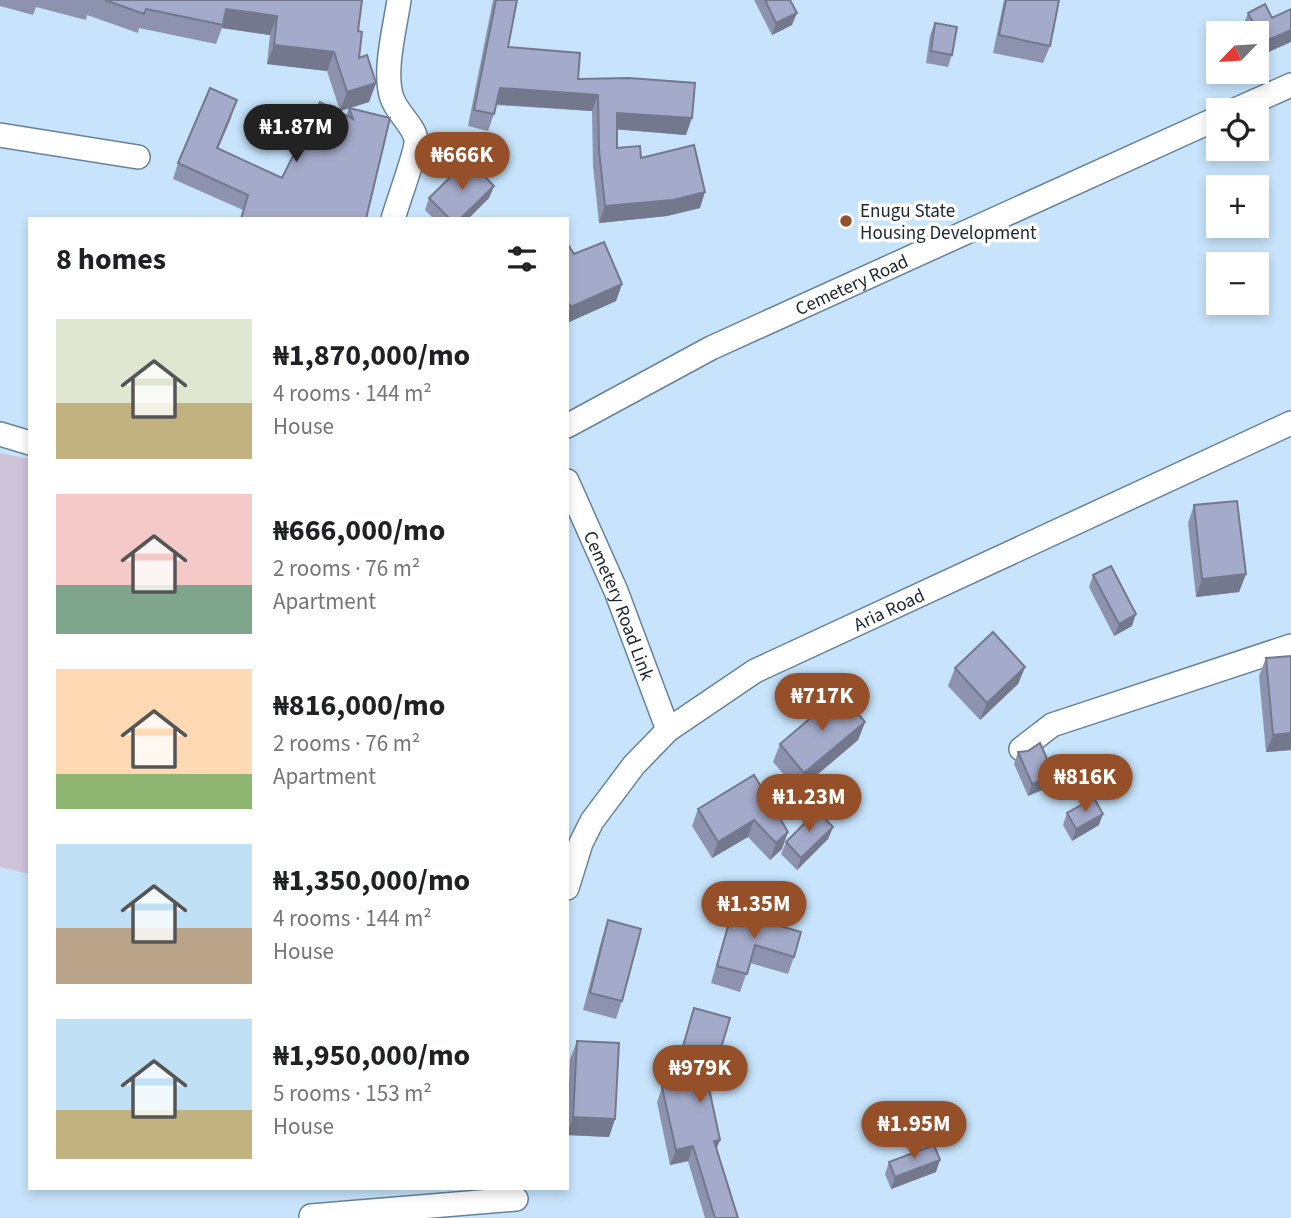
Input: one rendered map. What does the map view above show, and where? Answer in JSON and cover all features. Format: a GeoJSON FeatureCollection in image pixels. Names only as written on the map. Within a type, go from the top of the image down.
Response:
{"type":"FeatureCollection","features":[{"type":"Feature","properties":{"kind":"street"},"geometry":{"type":"LineString","coordinates":[[394,217],[416,141],[411,128],[398,114],[391,96],[389,74],[399,0]]}},
{"type":"Feature","properties":{"kind":"street"},"geometry":{"type":"LineString","coordinates":[[1262,98],[1291,85]]}},
{"type":"Feature","properties":{"kind":"street","name":"Cemetery Road"},"geometry":{"type":"LineString","coordinates":[[569,425],[711,348],[1206,123]]}},
{"type":"Feature","properties":{"kind":"street"},"geometry":{"type":"LineString","coordinates":[[0,135],[138,157]]}},
{"type":"Feature","properties":{"kind":"street","name":"Aria Road"},"geometry":{"type":"LineString","coordinates":[[569,882],[581,843],[592,821],[634,765],[668,730],[755,671],[1291,423]]}},
{"type":"Feature","properties":{"kind":"street"},"geometry":{"type":"LineString","coordinates":[[0,433],[28,442]]}},
{"type":"Feature","properties":{"kind":"street","name":"Cemetery Road Link"},"geometry":{"type":"LineString","coordinates":[[569,485],[616,591],[668,730]]}},
{"type":"Feature","properties":{"kind":"street"},"geometry":{"type":"LineString","coordinates":[[1021,749],[1052,725],[1291,646]]}},
{"type":"Feature","properties":{"kind":"street"},"geometry":{"type":"LineString","coordinates":[[311,1216],[517,1202]]}},
{"type":"Feature","properties":{"kind":"shaded area"},"geometry":{"type":"Polygon","coordinates":[[[0,453],[28,459],[28,874],[0,867],[0,453]]]}},
{"type":"Feature","properties":{"kind":"building"},"geometry":{"type":"Polygon","coordinates":[[[105,0],[362,0],[358,31],[362,32],[359,58],[367,55],[376,83],[347,92],[334,52],[274,45],[277,16],[226,9],[223,25],[146,9],[144,14],[105,0]]]}},
{"type":"Feature","properties":{"kind":"building"},"geometry":{"type":"Polygon","coordinates":[[[496,0],[517,0],[508,47],[580,53],[578,79],[629,78],[695,83],[692,118],[617,113],[617,148],[640,146],[641,158],[694,145],[705,192],[673,200],[605,206],[599,150],[598,95],[500,88],[494,114],[474,110],[496,0]]]}},
{"type":"Feature","properties":{"kind":"building"},"geometry":{"type":"Polygon","coordinates":[[[765,0],[790,0],[797,13],[776,23],[765,0]]]}},
{"type":"Feature","properties":{"kind":"building"},"geometry":{"type":"Polygon","coordinates":[[[1006,0],[1059,0],[1050,46],[999,35],[1006,0]]]}},
{"type":"Feature","properties":{"kind":"building"},"geometry":{"type":"Polygon","coordinates":[[[1265,4],[1272,18],[1291,9],[1291,30],[1269,39],[1269,21],[1252,21],[1248,13],[1265,4]]]}},
{"type":"Feature","properties":{"kind":"building"},"geometry":{"type":"Polygon","coordinates":[[[935,23],[957,27],[952,55],[931,51],[935,23]]]}},
{"type":"Feature","properties":{"kind":"building"},"geometry":{"type":"Polygon","coordinates":[[[210,88],[237,100],[217,148],[282,178],[320,102],[353,119],[349,108],[390,118],[366,217],[242,217],[248,195],[178,163],[210,88]]]}},
{"type":"Feature","properties":{"kind":"building"},"geometry":{"type":"Polygon","coordinates":[[[468,160],[494,186],[462,217],[448,217],[429,198],[468,160]]]}},
{"type":"Feature","properties":{"kind":"building"},"geometry":{"type":"Polygon","coordinates":[[[604,242],[622,284],[571,307],[569,246],[574,254],[604,242]]]}},
{"type":"Feature","properties":{"kind":"building"},"geometry":{"type":"Polygon","coordinates":[[[1237,501],[1246,574],[1202,579],[1194,505],[1237,501]]]}},
{"type":"Feature","properties":{"kind":"building"},"geometry":{"type":"Polygon","coordinates":[[[1111,566],[1136,614],[1119,624],[1093,575],[1111,566]]]}},
{"type":"Feature","properties":{"kind":"building"},"geometry":{"type":"Polygon","coordinates":[[[993,632],[1025,667],[987,703],[955,668],[993,632]]]}},
{"type":"Feature","properties":{"kind":"building"},"geometry":{"type":"Polygon","coordinates":[[[1291,656],[1291,733],[1273,735],[1266,658],[1291,656]]]}},
{"type":"Feature","properties":{"kind":"building"},"geometry":{"type":"Polygon","coordinates":[[[840,693],[865,722],[804,773],[780,744],[840,693]]]}},
{"type":"Feature","properties":{"kind":"building"},"geometry":{"type":"Polygon","coordinates":[[[1040,743],[1054,775],[1032,784],[1018,752],[1028,751],[1040,743]]]}},
{"type":"Feature","properties":{"kind":"building"},"geometry":{"type":"Polygon","coordinates":[[[754,775],[788,832],[776,843],[754,820],[718,842],[698,809],[754,775]]]}},
{"type":"Feature","properties":{"kind":"building"},"geometry":{"type":"Polygon","coordinates":[[[1094,798],[1103,814],[1076,829],[1067,813],[1094,798]]]}},
{"type":"Feature","properties":{"kind":"building"},"geometry":{"type":"Polygon","coordinates":[[[817,811],[833,827],[801,858],[786,842],[817,811]]]}},
{"type":"Feature","properties":{"kind":"building"},"geometry":{"type":"Polygon","coordinates":[[[732,912],[801,932],[794,957],[755,945],[747,974],[717,966],[732,912]]]}},
{"type":"Feature","properties":{"kind":"building"},"geometry":{"type":"Polygon","coordinates":[[[608,920],[641,929],[622,1001],[590,993],[608,920]]]}},
{"type":"Feature","properties":{"kind":"building"},"geometry":{"type":"Polygon","coordinates":[[[694,1008],[730,1018],[709,1088],[720,1140],[714,1141],[738,1218],[715,1218],[693,1146],[676,1150],[662,1087],[672,1085],[694,1008]]]}},
{"type":"Feature","properties":{"kind":"building"},"geometry":{"type":"Polygon","coordinates":[[[577,1041],[619,1043],[615,1119],[573,1117],[577,1041]]]}},
{"type":"Feature","properties":{"kind":"building"},"geometry":{"type":"Polygon","coordinates":[[[934,1145],[940,1160],[895,1177],[889,1162],[934,1145]]]}},
{"type":"Feature","properties":{"kind":"place","name":"Enugu State Housing Development"},"geometry":{"type":"Point","coordinates":[846,221]}}]}
